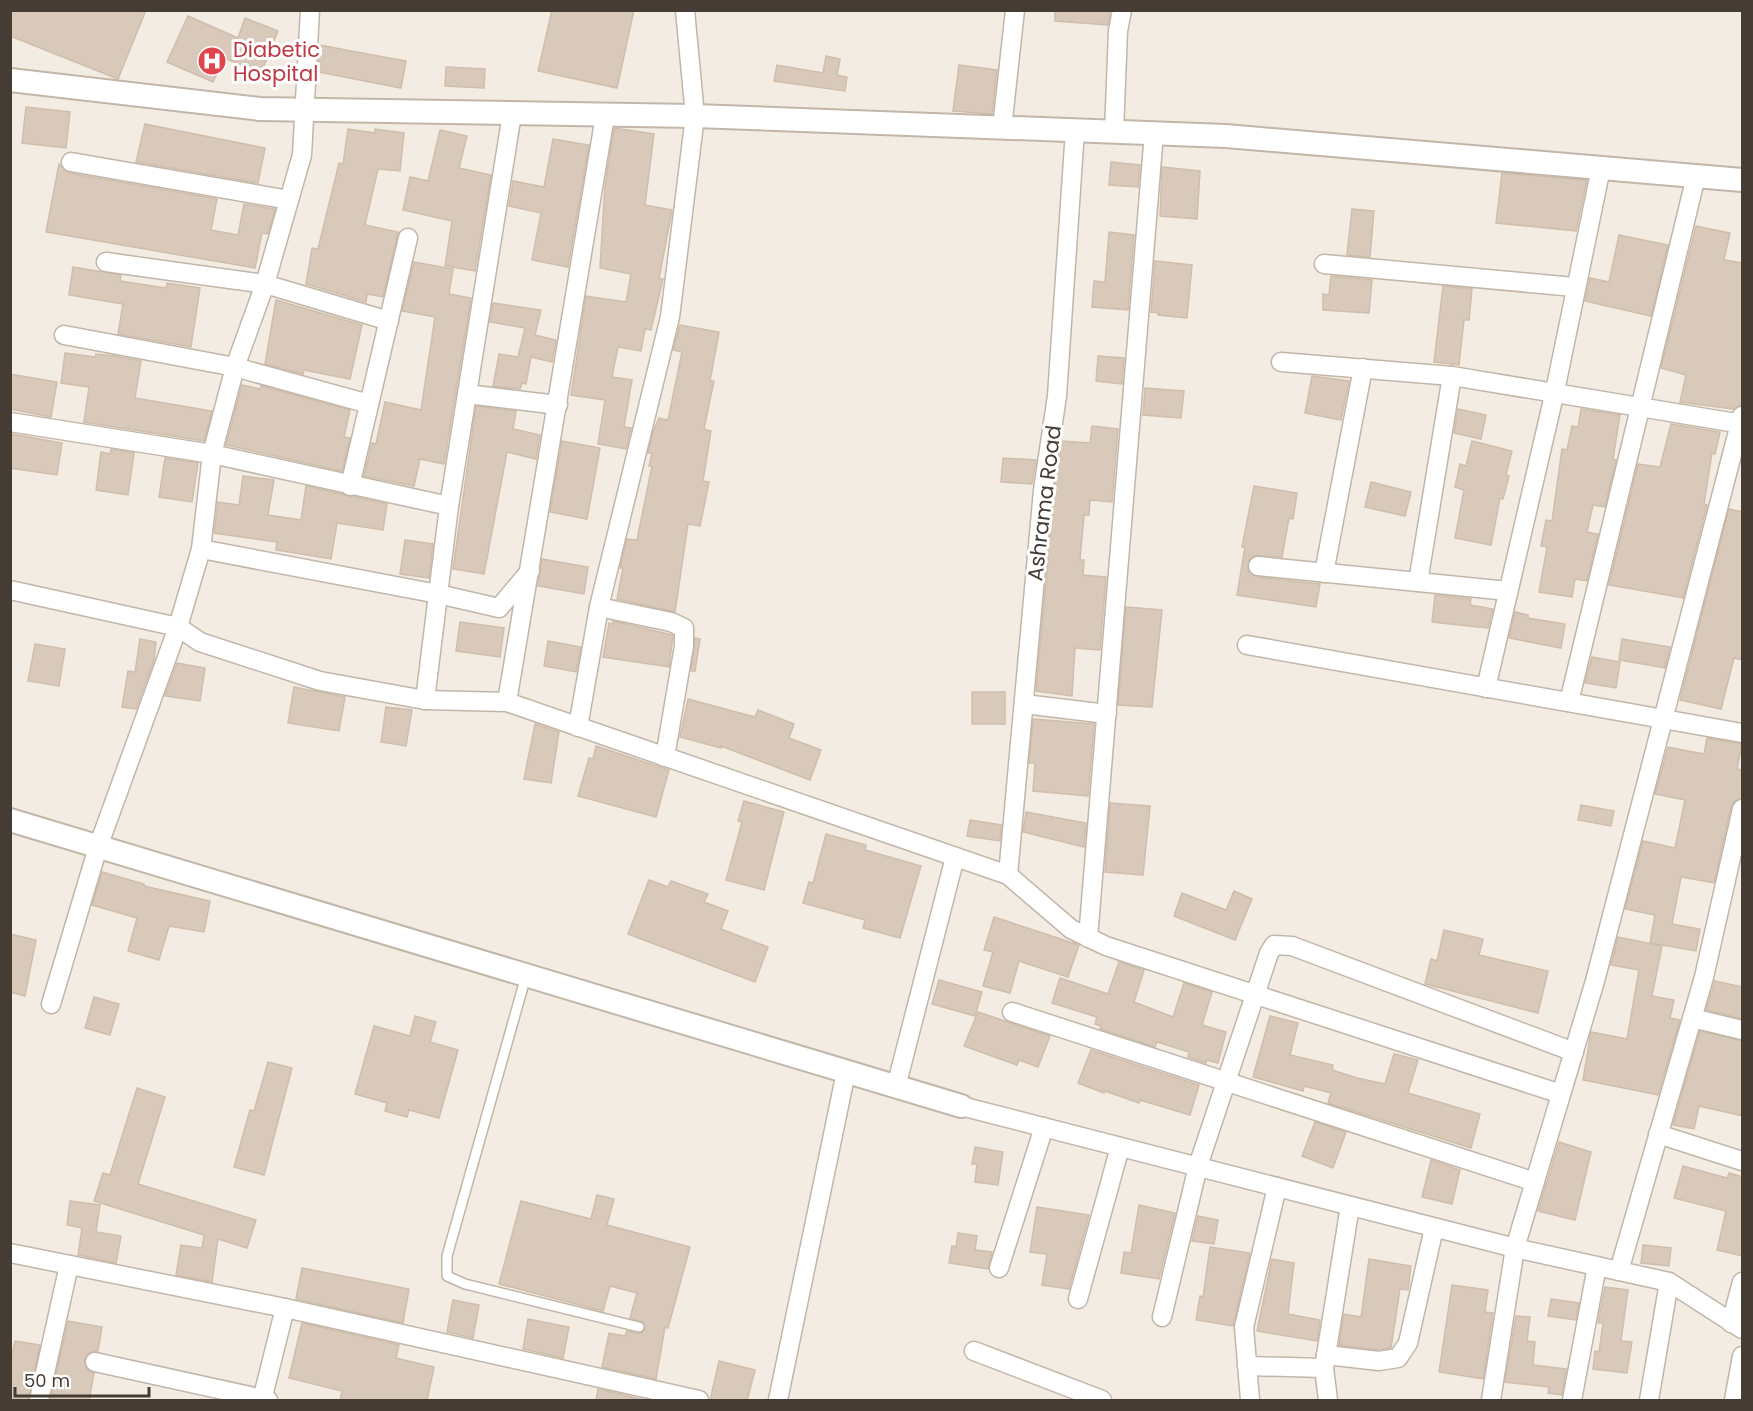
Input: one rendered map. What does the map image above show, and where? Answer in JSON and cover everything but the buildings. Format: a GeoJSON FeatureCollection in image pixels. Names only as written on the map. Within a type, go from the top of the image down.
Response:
{"type":"FeatureCollection","features":[{"type":"Feature","properties":{"kind":"street"},"geometry":{"type":"LineString","coordinates":[[51,1004],[98,847],[178,627],[201,549],[212,454],[235,366],[265,284],[302,155],[310,10]]}},
{"type":"Feature","properties":{"kind":"street"},"geometry":{"type":"LineString","coordinates":[[578,727],[599,607],[670,317],[695,116],[685,10]]}},
{"type":"Feature","properties":{"kind":"street"},"geometry":{"type":"LineString","coordinates":[[1002,128],[1015,10]]}},
{"type":"Feature","properties":{"kind":"street"},"geometry":{"type":"LineString","coordinates":[[1114,132],[1118,31],[1122,10]]}},
{"type":"Feature","properties":{"kind":"street"},"geometry":{"type":"LineString","coordinates":[[10,80],[260,110],[695,116],[1238,136],[1743,180]]}},
{"type":"Feature","properties":{"kind":"street"},"geometry":{"type":"LineString","coordinates":[[425,700],[449,506],[513,114]]}},
{"type":"Feature","properties":{"kind":"street"},"geometry":{"type":"LineString","coordinates":[[507,702],[605,116]]}},
{"type":"Feature","properties":{"kind":"street","name":"Ashrama Road"},"geometry":{"type":"LineString","coordinates":[[1008,875],[1043,490],[1058,396],[1075,130]]}},
{"type":"Feature","properties":{"kind":"street"},"geometry":{"type":"LineString","coordinates":[[1088,938],[1154,133]]}},
{"type":"Feature","properties":{"kind":"street"},"geometry":{"type":"LineString","coordinates":[[71,162],[289,201]]}},
{"type":"Feature","properties":{"kind":"street"},"geometry":{"type":"LineString","coordinates":[[1486,688],[1555,391],[1574,287],[1601,168]]}},
{"type":"Feature","properties":{"kind":"street"},"geometry":{"type":"LineString","coordinates":[[1569,702],[1696,176]]}},
{"type":"Feature","properties":{"kind":"street"},"geometry":{"type":"LineString","coordinates":[[350,486],[408,238]]}},
{"type":"Feature","properties":{"kind":"street"},"geometry":{"type":"LineString","coordinates":[[106,262],[265,284],[389,321]]}},
{"type":"Feature","properties":{"kind":"street"},"geometry":{"type":"LineString","coordinates":[[1324,264],[1574,287]]}},
{"type":"Feature","properties":{"kind":"street"},"geometry":{"type":"LineString","coordinates":[[64,335],[235,366],[369,404]]}},
{"type":"Feature","properties":{"kind":"street"},"geometry":{"type":"LineString","coordinates":[[1281,362],[1452,376],[1742,421],[1665,719],[1574,1052],[1515,1248],[1491,1401]]}},
{"type":"Feature","properties":{"kind":"street"},"geometry":{"type":"LineString","coordinates":[[1324,573],[1363,368]]}},
{"type":"Feature","properties":{"kind":"street"},"geometry":{"type":"LineString","coordinates":[[1418,582],[1452,376]]}},
{"type":"Feature","properties":{"kind":"street"},"geometry":{"type":"LineString","coordinates":[[468,393],[558,405]]}},
{"type":"Feature","properties":{"kind":"street"},"geometry":{"type":"LineString","coordinates":[[10,422],[212,454],[449,506]]}},
{"type":"Feature","properties":{"kind":"street"},"geometry":{"type":"LineString","coordinates":[[201,549],[438,594],[499,608],[530,571]]}},
{"type":"Feature","properties":{"kind":"street"},"geometry":{"type":"LineString","coordinates":[[1258,566],[1508,591]]}},
{"type":"Feature","properties":{"kind":"street"},"geometry":{"type":"LineString","coordinates":[[10,590],[178,627],[200,642],[320,681],[425,700],[507,702],[1008,875],[1071,929],[1088,938],[1561,1094]]}},
{"type":"Feature","properties":{"kind":"street"},"geometry":{"type":"LineString","coordinates":[[599,607],[671,622],[684,628],[684,646],[665,757]]}},
{"type":"Feature","properties":{"kind":"street"},"geometry":{"type":"LineString","coordinates":[[1247,645],[1743,733]]}},
{"type":"Feature","properties":{"kind":"street"},"geometry":{"type":"LineString","coordinates":[[1024,704],[1107,714]]}},
{"type":"Feature","properties":{"kind":"street"},"geometry":{"type":"LineString","coordinates":[[1619,1271],[1692,1018],[1743,809]]}},
{"type":"Feature","properties":{"kind":"street"},"geometry":{"type":"LineString","coordinates":[[10,820],[961,1106],[1434,1228],[1669,1282],[1737,1326],[1743,1282]]}},
{"type":"Feature","properties":{"kind":"street"},"geometry":{"type":"LineString","coordinates":[[896,1087],[955,857]]}},
{"type":"Feature","properties":{"kind":"street"},"geometry":{"type":"LineString","coordinates":[[1162,1317],[1198,1166],[1269,953],[1274,945],[1292,946],[1574,1052]]}},
{"type":"Feature","properties":{"kind":"street"},"geometry":{"type":"LineString","coordinates":[[1012,1012],[1535,1182]]}},
{"type":"Feature","properties":{"kind":"street"},"geometry":{"type":"LineString","coordinates":[[1692,1018],[1743,1030]]}},
{"type":"Feature","properties":{"kind":"street"},"geometry":{"type":"LineString","coordinates":[[778,1401],[846,1072]]}},
{"type":"Feature","properties":{"kind":"street"},"geometry":{"type":"LineString","coordinates":[[999,1268],[1044,1127]]}},
{"type":"Feature","properties":{"kind":"street"},"geometry":{"type":"LineString","coordinates":[[1658,1134],[1743,1161]]}},
{"type":"Feature","properties":{"kind":"street"},"geometry":{"type":"LineString","coordinates":[[1078,1299],[1120,1147]]}},
{"type":"Feature","properties":{"kind":"street"},"geometry":{"type":"LineString","coordinates":[[1250,1401],[1245,1328],[1277,1187]]}},
{"type":"Feature","properties":{"kind":"street"},"geometry":{"type":"LineString","coordinates":[[1328,1401],[1325,1362],[1350,1206]]}},
{"type":"Feature","properties":{"kind":"street"},"geometry":{"type":"LineString","coordinates":[[1247,1366],[1380,1361],[1398,1358],[1408,1343],[1434,1228]]}},
{"type":"Feature","properties":{"kind":"street"},"geometry":{"type":"LineString","coordinates":[[10,1253],[285,1308],[699,1401]]}},
{"type":"Feature","properties":{"kind":"street"},"geometry":{"type":"LineString","coordinates":[[39,1401],[69,1265]]}},
{"type":"Feature","properties":{"kind":"street"},"geometry":{"type":"LineString","coordinates":[[1572,1401],[1597,1266]]}},
{"type":"Feature","properties":{"kind":"street"},"geometry":{"type":"LineString","coordinates":[[1649,1401],[1669,1282]]}},
{"type":"Feature","properties":{"kind":"street"},"geometry":{"type":"LineString","coordinates":[[95,1362],[264,1400],[285,1308]]}},
{"type":"Feature","properties":{"kind":"street"},"geometry":{"type":"LineString","coordinates":[[974,1351],[1102,1401]]}},
{"type":"Feature","properties":{"kind":"street"},"geometry":{"type":"LineString","coordinates":[[1734,1401],[1743,1356]]}},
{"type":"Feature","properties":{"kind":"lane"},"geometry":{"type":"LineString","coordinates":[[526,976],[447,1256],[447,1276],[465,1284],[639,1327]]}},
{"type":"Feature","properties":{"kind":"place","name":"Diabetic Hospital"},"geometry":{"type":"Point","coordinates":[212,61]}}]}
